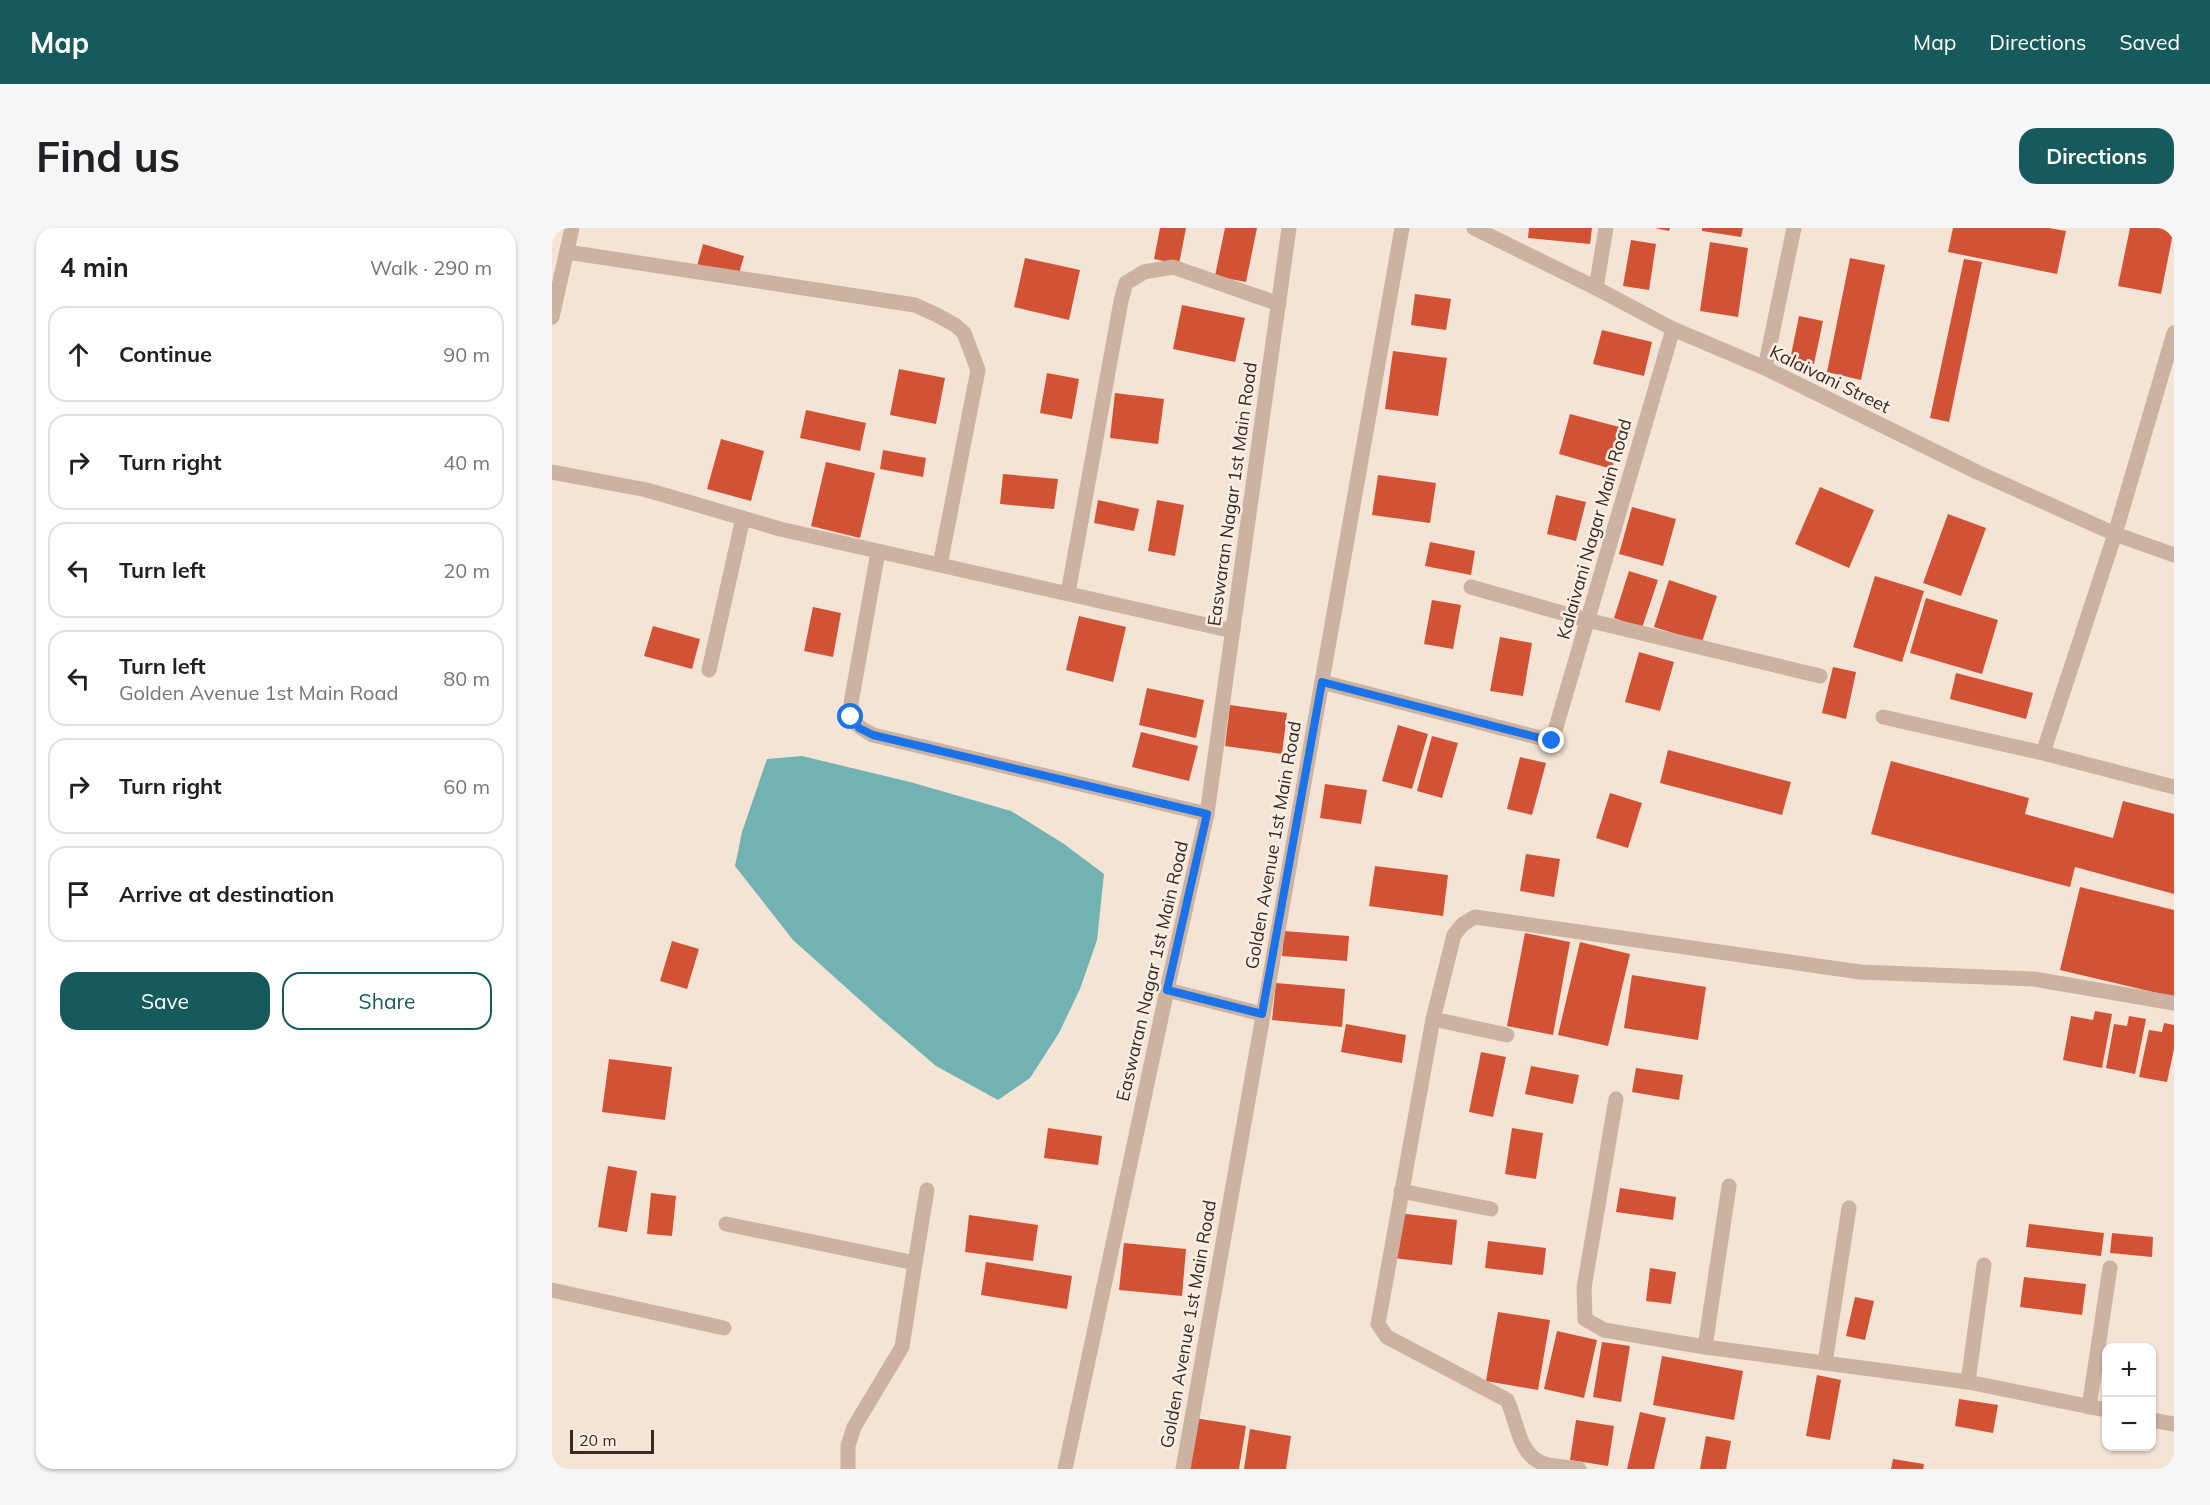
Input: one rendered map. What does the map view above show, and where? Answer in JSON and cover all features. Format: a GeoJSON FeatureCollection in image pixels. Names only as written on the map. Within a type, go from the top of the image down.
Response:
{"type":"FeatureCollection","features":[{"type":"Feature","properties":{"kind":"street"},"geometry":{"type":"LineString","coordinates":[[552,317],[572,228]]}},
{"type":"Feature","properties":{"kind":"street","name":"Easwaran Nagar 1st Main Road"},"geometry":{"type":"LineString","coordinates":[[1065,1469],[1167,990],[1207,814],[1289,228]]}},
{"type":"Feature","properties":{"kind":"street","name":"Golden Avenue 1st Main Road"},"geometry":{"type":"LineString","coordinates":[[1183,1469],[1402,228]]}},
{"type":"Feature","properties":{"kind":"street","name":"Kalaivani Street"},"geometry":{"type":"LineString","coordinates":[[1474,228],[1673,329],[1765,368],[1977,472],[2115,534],[2174,555]]}},
{"type":"Feature","properties":{"kind":"street"},"geometry":{"type":"LineString","coordinates":[[1596,288],[1606,228]]}},
{"type":"Feature","properties":{"kind":"street"},"geometry":{"type":"LineString","coordinates":[[1765,368],[1794,228]]}},
{"type":"Feature","properties":{"kind":"street"},"geometry":{"type":"LineString","coordinates":[[567,252],[915,305],[955,325],[964,333],[978,370],[940,566]]}},
{"type":"Feature","properties":{"kind":"street"},"geometry":{"type":"LineString","coordinates":[[1068,593],[1126,282],[1144,272],[1173,267],[1279,304]]}},
{"type":"Feature","properties":{"kind":"street","name":"Kalaivani Nagar Main Road"},"geometry":{"type":"LineString","coordinates":[[1322,682],[1552,741],[1673,329]]}},
{"type":"Feature","properties":{"kind":"street"},"geometry":{"type":"LineString","coordinates":[[2043,753],[2115,534],[2174,333]]}},
{"type":"Feature","properties":{"kind":"street"},"geometry":{"type":"LineString","coordinates":[[552,472],[647,490],[743,518],[878,552],[1233,632]]}},
{"type":"Feature","properties":{"kind":"street"},"geometry":{"type":"LineString","coordinates":[[710,670],[743,518]]}},
{"type":"Feature","properties":{"kind":"street"},"geometry":{"type":"LineString","coordinates":[[878,552],[851,703],[851,717],[859,728],[873,735],[1207,814]]}},
{"type":"Feature","properties":{"kind":"street"},"geometry":{"type":"LineString","coordinates":[[1471,587],[1587,620],[1820,676]]}},
{"type":"Feature","properties":{"kind":"street"},"geometry":{"type":"LineString","coordinates":[[1883,717],[2043,753],[2174,787]]}},
{"type":"Feature","properties":{"kind":"street"},"geometry":{"type":"LineString","coordinates":[[1579,1469],[1540,1462],[1524,1450],[1514,1414],[1507,1400],[1388,1337],[1378,1324],[1433,1019],[1454,935],[1463,924],[1475,917],[1860,972],[2034,979],[2174,1003]]}},
{"type":"Feature","properties":{"kind":"street"},"geometry":{"type":"LineString","coordinates":[[1167,990],[1262,1014]]}},
{"type":"Feature","properties":{"kind":"street"},"geometry":{"type":"LineString","coordinates":[[1433,1019],[1507,1035]]}},
{"type":"Feature","properties":{"kind":"street"},"geometry":{"type":"LineString","coordinates":[[1616,1099],[1584,1288],[1585,1319],[1604,1330],[1705,1347],[1968,1382],[2102,1409]]}},
{"type":"Feature","properties":{"kind":"street"},"geometry":{"type":"LineString","coordinates":[[1705,1347],[1729,1186]]}},
{"type":"Feature","properties":{"kind":"street"},"geometry":{"type":"LineString","coordinates":[[848,1469],[848,1446],[854,1427],[902,1347],[927,1190]]}},
{"type":"Feature","properties":{"kind":"street"},"geometry":{"type":"LineString","coordinates":[[1401,1191],[1491,1209]]}},
{"type":"Feature","properties":{"kind":"street"},"geometry":{"type":"LineString","coordinates":[[1825,1363],[1849,1208]]}},
{"type":"Feature","properties":{"kind":"street"},"geometry":{"type":"LineString","coordinates":[[726,1224],[915,1263]]}},
{"type":"Feature","properties":{"kind":"street"},"geometry":{"type":"LineString","coordinates":[[1968,1382],[1984,1265]]}},
{"type":"Feature","properties":{"kind":"street"},"geometry":{"type":"LineString","coordinates":[[2090,1407],[2110,1268]]}},
{"type":"Feature","properties":{"kind":"street"},"geometry":{"type":"LineString","coordinates":[[552,1290],[724,1328]]}},
{"type":"Feature","properties":{"kind":"street"},"geometry":{"type":"LineString","coordinates":[[2156,1421],[2174,1424]]}},
{"type":"Feature","properties":{"kind":"water"},"geometry":{"type":"Polygon","coordinates":[[[802,756],[910,782],[1011,811],[1064,844],[1104,874],[1097,940],[1080,989],[1059,1033],[1030,1078],[998,1100],[936,1066],[880,1018],[793,940],[735,866],[742,832],[767,759],[802,756]]]}},
{"type":"Feature","properties":{"kind":"building"},"geometry":{"type":"Polygon","coordinates":[[[1160,228],[1186,228],[1179,264],[1154,259],[1160,228]]]}},
{"type":"Feature","properties":{"kind":"building"},"geometry":{"type":"Polygon","coordinates":[[[1225,228],[1257,228],[1246,282],[1215,276],[1225,228]]]}},
{"type":"Feature","properties":{"kind":"building"},"geometry":{"type":"Polygon","coordinates":[[[1529,228],[1592,228],[1590,244],[1528,238],[1529,228]]]}},
{"type":"Feature","properties":{"kind":"building"},"geometry":{"type":"Polygon","coordinates":[[[1702,228],[1743,228],[1741,237],[1702,231],[1702,228]]]}},
{"type":"Feature","properties":{"kind":"building"},"geometry":{"type":"Polygon","coordinates":[[[1953,228],[2049,228],[2066,231],[2057,274],[1948,252],[1953,228]]]}},
{"type":"Feature","properties":{"kind":"building"},"geometry":{"type":"Polygon","coordinates":[[[2130,228],[2174,228],[2161,294],[2118,286],[2130,228]]]}},
{"type":"Feature","properties":{"kind":"building"},"geometry":{"type":"Polygon","coordinates":[[[1631,240],[1656,244],[1649,290],[1623,286],[1631,240]]]}},
{"type":"Feature","properties":{"kind":"building"},"geometry":{"type":"Polygon","coordinates":[[[1710,242],[1748,248],[1738,317],[1700,311],[1710,242]]]}},
{"type":"Feature","properties":{"kind":"building"},"geometry":{"type":"Polygon","coordinates":[[[703,244],[744,256],[738,277],[697,266],[703,244]]]}},
{"type":"Feature","properties":{"kind":"building"},"geometry":{"type":"Polygon","coordinates":[[[1025,258],[1080,270],[1069,320],[1014,307],[1025,258]]]}},
{"type":"Feature","properties":{"kind":"building"},"geometry":{"type":"Polygon","coordinates":[[[1850,258],[1885,265],[1861,380],[1827,372],[1850,258]]]}},
{"type":"Feature","properties":{"kind":"building"},"geometry":{"type":"Polygon","coordinates":[[[1964,259],[1982,262],[1949,422],[1930,418],[1964,259]]]}},
{"type":"Feature","properties":{"kind":"building"},"geometry":{"type":"Polygon","coordinates":[[[1415,294],[1451,299],[1446,330],[1411,325],[1415,294]]]}},
{"type":"Feature","properties":{"kind":"building"},"geometry":{"type":"Polygon","coordinates":[[[1182,305],[1245,318],[1235,362],[1173,349],[1182,305]]]}},
{"type":"Feature","properties":{"kind":"building"},"geometry":{"type":"Polygon","coordinates":[[[1799,316],[1823,321],[1814,364],[1790,360],[1799,316]]]}},
{"type":"Feature","properties":{"kind":"building"},"geometry":{"type":"Polygon","coordinates":[[[1602,330],[1652,342],[1644,376],[1593,364],[1602,330]]]}},
{"type":"Feature","properties":{"kind":"building"},"geometry":{"type":"Polygon","coordinates":[[[1393,351],[1447,358],[1438,416],[1385,409],[1393,351]]]}},
{"type":"Feature","properties":{"kind":"building"},"geometry":{"type":"Polygon","coordinates":[[[899,369],[945,378],[936,424],[890,415],[899,369]]]}},
{"type":"Feature","properties":{"kind":"building"},"geometry":{"type":"Polygon","coordinates":[[[1047,373],[1079,379],[1072,419],[1040,413],[1047,373]]]}},
{"type":"Feature","properties":{"kind":"building"},"geometry":{"type":"Polygon","coordinates":[[[1115,393],[1164,399],[1158,444],[1110,438],[1115,393]]]}},
{"type":"Feature","properties":{"kind":"building"},"geometry":{"type":"Polygon","coordinates":[[[806,410],[866,423],[860,451],[800,438],[806,410]]]}},
{"type":"Feature","properties":{"kind":"building"},"geometry":{"type":"Polygon","coordinates":[[[1570,414],[1623,428],[1612,469],[1559,454],[1570,414]]]}},
{"type":"Feature","properties":{"kind":"building"},"geometry":{"type":"Polygon","coordinates":[[[721,439],[764,451],[751,501],[707,489],[721,439]]]}},
{"type":"Feature","properties":{"kind":"building"},"geometry":{"type":"Polygon","coordinates":[[[883,450],[926,458],[923,477],[880,469],[883,450]]]}},
{"type":"Feature","properties":{"kind":"building"},"geometry":{"type":"Polygon","coordinates":[[[826,462],[875,473],[860,538],[811,526],[826,462]]]}},
{"type":"Feature","properties":{"kind":"building"},"geometry":{"type":"Polygon","coordinates":[[[1003,474],[1058,479],[1054,509],[1000,504],[1003,474]]]}},
{"type":"Feature","properties":{"kind":"building"},"geometry":{"type":"Polygon","coordinates":[[[1378,475],[1436,483],[1430,523],[1372,515],[1378,475]]]}},
{"type":"Feature","properties":{"kind":"building"},"geometry":{"type":"Polygon","coordinates":[[[1820,487],[1874,510],[1849,568],[1795,544],[1820,487]]]}},
{"type":"Feature","properties":{"kind":"building"},"geometry":{"type":"Polygon","coordinates":[[[1556,495],[1586,502],[1576,541],[1547,534],[1556,495]]]}},
{"type":"Feature","properties":{"kind":"building"},"geometry":{"type":"Polygon","coordinates":[[[1098,500],[1139,509],[1134,531],[1094,523],[1098,500]]]}},
{"type":"Feature","properties":{"kind":"building"},"geometry":{"type":"Polygon","coordinates":[[[1157,500],[1184,505],[1175,556],[1148,551],[1157,500]]]}},
{"type":"Feature","properties":{"kind":"building"},"geometry":{"type":"Polygon","coordinates":[[[1632,507],[1676,519],[1663,566],[1619,554],[1632,507]]]}},
{"type":"Feature","properties":{"kind":"building"},"geometry":{"type":"Polygon","coordinates":[[[1948,514],[1986,528],[1961,596],[1923,583],[1948,514]]]}},
{"type":"Feature","properties":{"kind":"building"},"geometry":{"type":"Polygon","coordinates":[[[1430,542],[1475,551],[1471,575],[1425,566],[1430,542]]]}},
{"type":"Feature","properties":{"kind":"building"},"geometry":{"type":"Polygon","coordinates":[[[1629,571],[1658,580],[1642,628],[1614,618],[1629,571]]]}},
{"type":"Feature","properties":{"kind":"building"},"geometry":{"type":"Polygon","coordinates":[[[1875,576],[1924,591],[1902,662],[1853,647],[1875,576]]]}},
{"type":"Feature","properties":{"kind":"building"},"geometry":{"type":"Polygon","coordinates":[[[1669,580],[1717,596],[1702,642],[1654,627],[1669,580]]]}},
{"type":"Feature","properties":{"kind":"building"},"geometry":{"type":"Polygon","coordinates":[[[1926,598],[1998,620],[1982,674],[1910,653],[1926,598]]]}},
{"type":"Feature","properties":{"kind":"building"},"geometry":{"type":"Polygon","coordinates":[[[1432,600],[1461,605],[1453,649],[1424,644],[1432,600]]]}},
{"type":"Feature","properties":{"kind":"building"},"geometry":{"type":"Polygon","coordinates":[[[813,607],[841,613],[833,657],[804,651],[813,607]]]}},
{"type":"Feature","properties":{"kind":"building"},"geometry":{"type":"Polygon","coordinates":[[[1079,616],[1126,627],[1113,682],[1066,670],[1079,616]]]}},
{"type":"Feature","properties":{"kind":"building"},"geometry":{"type":"Polygon","coordinates":[[[653,626],[700,639],[692,669],[644,656],[653,626]]]}},
{"type":"Feature","properties":{"kind":"building"},"geometry":{"type":"Polygon","coordinates":[[[1500,637],[1532,643],[1523,696],[1490,691],[1500,637]]]}},
{"type":"Feature","properties":{"kind":"building"},"geometry":{"type":"Polygon","coordinates":[[[1639,652],[1674,662],[1660,711],[1625,702],[1639,652]]]}},
{"type":"Feature","properties":{"kind":"building"},"geometry":{"type":"Polygon","coordinates":[[[1833,667],[1856,672],[1846,719],[1822,713],[1833,667]]]}},
{"type":"Feature","properties":{"kind":"building"},"geometry":{"type":"Polygon","coordinates":[[[1956,673],[2033,693],[2026,719],[1950,699],[1956,673]]]}},
{"type":"Feature","properties":{"kind":"building"},"geometry":{"type":"Polygon","coordinates":[[[1147,688],[1204,700],[1196,738],[1139,725],[1147,688]]]}},
{"type":"Feature","properties":{"kind":"building"},"geometry":{"type":"Polygon","coordinates":[[[1230,705],[1287,713],[1282,754],[1225,746],[1230,705]]]}},
{"type":"Feature","properties":{"kind":"building"},"geometry":{"type":"Polygon","coordinates":[[[1398,725],[1428,734],[1412,789],[1382,781],[1398,725]]]}},
{"type":"Feature","properties":{"kind":"building"},"geometry":{"type":"Polygon","coordinates":[[[1141,732],[1198,746],[1189,781],[1132,767],[1141,732]]]}},
{"type":"Feature","properties":{"kind":"building"},"geometry":{"type":"Polygon","coordinates":[[[1432,736],[1458,743],[1442,798],[1417,791],[1432,736]]]}},
{"type":"Feature","properties":{"kind":"building"},"geometry":{"type":"Polygon","coordinates":[[[1668,750],[1791,782],[1782,815],[1660,783],[1668,750]]]}},
{"type":"Feature","properties":{"kind":"building"},"geometry":{"type":"Polygon","coordinates":[[[1520,757],[1546,763],[1532,815],[1507,809],[1520,757]]]}},
{"type":"Feature","properties":{"kind":"building"},"geometry":{"type":"Polygon","coordinates":[[[1891,761],[2029,798],[2025,814],[2113,838],[2123,801],[2174,814],[2174,894],[2075,867],[2070,887],[1871,834],[1891,761]]]}},
{"type":"Feature","properties":{"kind":"building"},"geometry":{"type":"Polygon","coordinates":[[[1325,784],[1367,790],[1361,824],[1320,818],[1325,784]]]}},
{"type":"Feature","properties":{"kind":"building"},"geometry":{"type":"Polygon","coordinates":[[[1610,793],[1642,803],[1628,848],[1596,838],[1610,793]]]}},
{"type":"Feature","properties":{"kind":"building"},"geometry":{"type":"Polygon","coordinates":[[[1526,854],[1560,859],[1554,897],[1520,891],[1526,854]]]}},
{"type":"Feature","properties":{"kind":"building"},"geometry":{"type":"Polygon","coordinates":[[[1375,866],[1448,875],[1443,916],[1369,906],[1375,866]]]}},
{"type":"Feature","properties":{"kind":"building"},"geometry":{"type":"Polygon","coordinates":[[[2080,887],[2174,910],[2174,997],[2060,970],[2080,887]]]}},
{"type":"Feature","properties":{"kind":"building"},"geometry":{"type":"Polygon","coordinates":[[[1284,931],[1349,936],[1347,961],[1282,956],[1284,931]]]}},
{"type":"Feature","properties":{"kind":"building"},"geometry":{"type":"Polygon","coordinates":[[[1525,933],[1570,942],[1553,1035],[1507,1026],[1525,933]]]}},
{"type":"Feature","properties":{"kind":"building"},"geometry":{"type":"Polygon","coordinates":[[[672,941],[699,949],[687,989],[660,981],[672,941]]]}},
{"type":"Feature","properties":{"kind":"building"},"geometry":{"type":"Polygon","coordinates":[[[1580,942],[1630,954],[1608,1046],[1558,1035],[1580,942]]]}},
{"type":"Feature","properties":{"kind":"building"},"geometry":{"type":"Polygon","coordinates":[[[1632,975],[1706,987],[1698,1040],[1624,1028],[1632,975]]]}},
{"type":"Feature","properties":{"kind":"building"},"geometry":{"type":"Polygon","coordinates":[[[1276,983],[1345,989],[1342,1027],[1272,1020],[1276,983]]]}},
{"type":"Feature","properties":{"kind":"building"},"geometry":{"type":"Polygon","coordinates":[[[2095,1011],[2112,1014],[2102,1068],[2063,1060],[2071,1016],[2093,1020],[2095,1011]]]}},
{"type":"Feature","properties":{"kind":"building"},"geometry":{"type":"Polygon","coordinates":[[[2129,1016],[2146,1019],[2135,1074],[2106,1068],[2114,1024],[2127,1026],[2129,1016]]]}},
{"type":"Feature","properties":{"kind":"building"},"geometry":{"type":"Polygon","coordinates":[[[2164,1023],[2174,1025],[2174,1049],[2167,1082],[2139,1077],[2149,1030],[2162,1032],[2164,1023]]]}},
{"type":"Feature","properties":{"kind":"building"},"geometry":{"type":"Polygon","coordinates":[[[1346,1024],[1406,1035],[1402,1063],[1341,1052],[1346,1024]]]}},
{"type":"Feature","properties":{"kind":"building"},"geometry":{"type":"Polygon","coordinates":[[[1481,1052],[1506,1057],[1493,1117],[1469,1112],[1481,1052]]]}},
{"type":"Feature","properties":{"kind":"building"},"geometry":{"type":"Polygon","coordinates":[[[609,1059],[672,1067],[665,1120],[602,1112],[609,1059]]]}},
{"type":"Feature","properties":{"kind":"building"},"geometry":{"type":"Polygon","coordinates":[[[1531,1066],[1579,1075],[1573,1104],[1525,1094],[1531,1066]]]}},
{"type":"Feature","properties":{"kind":"building"},"geometry":{"type":"Polygon","coordinates":[[[1636,1068],[1683,1075],[1679,1100],[1632,1092],[1636,1068]]]}},
{"type":"Feature","properties":{"kind":"building"},"geometry":{"type":"Polygon","coordinates":[[[1048,1128],[1102,1136],[1098,1165],[1044,1158],[1048,1128]]]}},
{"type":"Feature","properties":{"kind":"building"},"geometry":{"type":"Polygon","coordinates":[[[1512,1128],[1543,1133],[1536,1179],[1505,1174],[1512,1128]]]}},
{"type":"Feature","properties":{"kind":"building"},"geometry":{"type":"Polygon","coordinates":[[[608,1166],[637,1171],[627,1232],[598,1227],[608,1166]]]}},
{"type":"Feature","properties":{"kind":"building"},"geometry":{"type":"Polygon","coordinates":[[[1620,1188],[1676,1197],[1673,1220],[1616,1212],[1620,1188]]]}},
{"type":"Feature","properties":{"kind":"building"},"geometry":{"type":"Polygon","coordinates":[[[651,1193],[676,1196],[672,1236],[647,1234],[651,1193]]]}},
{"type":"Feature","properties":{"kind":"building"},"geometry":{"type":"Polygon","coordinates":[[[1398,1213],[1457,1220],[1452,1265],[1393,1258],[1398,1213]]]}},
{"type":"Feature","properties":{"kind":"building"},"geometry":{"type":"Polygon","coordinates":[[[969,1215],[1038,1225],[1033,1261],[965,1252],[969,1215]]]}},
{"type":"Feature","properties":{"kind":"building"},"geometry":{"type":"Polygon","coordinates":[[[2029,1224],[2104,1233],[2101,1256],[2026,1247],[2029,1224]]]}},
{"type":"Feature","properties":{"kind":"building"},"geometry":{"type":"Polygon","coordinates":[[[2112,1233],[2153,1237],[2152,1257],[2110,1253],[2112,1233]]]}},
{"type":"Feature","properties":{"kind":"building"},"geometry":{"type":"Polygon","coordinates":[[[1488,1241],[1546,1248],[1543,1275],[1485,1268],[1488,1241]]]}},
{"type":"Feature","properties":{"kind":"building"},"geometry":{"type":"Polygon","coordinates":[[[1124,1243],[1186,1249],[1182,1296],[1119,1290],[1124,1243]]]}},
{"type":"Feature","properties":{"kind":"building"},"geometry":{"type":"Polygon","coordinates":[[[986,1262],[1072,1276],[1067,1309],[981,1295],[986,1262]]]}},
{"type":"Feature","properties":{"kind":"building"},"geometry":{"type":"Polygon","coordinates":[[[1650,1268],[1676,1272],[1671,1304],[1646,1301],[1650,1268]]]}},
{"type":"Feature","properties":{"kind":"building"},"geometry":{"type":"Polygon","coordinates":[[[2024,1277],[2086,1284],[2082,1315],[2020,1307],[2024,1277]]]}},
{"type":"Feature","properties":{"kind":"building"},"geometry":{"type":"Polygon","coordinates":[[[1855,1297],[1874,1301],[1865,1340],[1846,1336],[1855,1297]]]}},
{"type":"Feature","properties":{"kind":"building"},"geometry":{"type":"Polygon","coordinates":[[[1498,1312],[1550,1320],[1538,1390],[1486,1381],[1498,1312]]]}},
{"type":"Feature","properties":{"kind":"building"},"geometry":{"type":"Polygon","coordinates":[[[1557,1331],[1597,1340],[1584,1398],[1544,1389],[1557,1331]]]}},
{"type":"Feature","properties":{"kind":"building"},"geometry":{"type":"Polygon","coordinates":[[[1602,1342],[1630,1346],[1621,1402],[1593,1397],[1602,1342]]]}},
{"type":"Feature","properties":{"kind":"building"},"geometry":{"type":"Polygon","coordinates":[[[1662,1356],[1743,1371],[1734,1420],[1653,1405],[1662,1356]]]}},
{"type":"Feature","properties":{"kind":"building"},"geometry":{"type":"Polygon","coordinates":[[[1817,1375],[1841,1380],[1830,1440],[1806,1436],[1817,1375]]]}},
{"type":"Feature","properties":{"kind":"building"},"geometry":{"type":"Polygon","coordinates":[[[1959,1399],[1998,1405],[1993,1433],[1955,1426],[1959,1399]]]}},
{"type":"Feature","properties":{"kind":"building"},"geometry":{"type":"Polygon","coordinates":[[[1640,1412],[1666,1418],[1654,1469],[1627,1469],[1640,1412]]]}},
{"type":"Feature","properties":{"kind":"building"},"geometry":{"type":"Polygon","coordinates":[[[1194,1418],[1246,1426],[1239,1469],[1186,1469],[1194,1418]]]}},
{"type":"Feature","properties":{"kind":"building"},"geometry":{"type":"Polygon","coordinates":[[[1576,1420],[1614,1426],[1608,1466],[1570,1460],[1576,1420]]]}},
{"type":"Feature","properties":{"kind":"building"},"geometry":{"type":"Polygon","coordinates":[[[1250,1429],[1291,1436],[1286,1469],[1244,1469],[1250,1429]]]}},
{"type":"Feature","properties":{"kind":"building"},"geometry":{"type":"Polygon","coordinates":[[[1706,1436],[1731,1441],[1726,1469],[1700,1469],[1706,1436]]]}},
{"type":"Feature","properties":{"kind":"building"},"geometry":{"type":"Polygon","coordinates":[[[1893,1459],[1924,1464],[1923,1469],[1891,1469],[1893,1459]]]}},
{"type":"Feature","properties":{"kind":"route"},"geometry":{"type":"LineString","coordinates":[[851,717],[859,728],[873,735],[1207,814],[1167,990],[1262,1014],[1322,682],[1552,741]]}}]}
